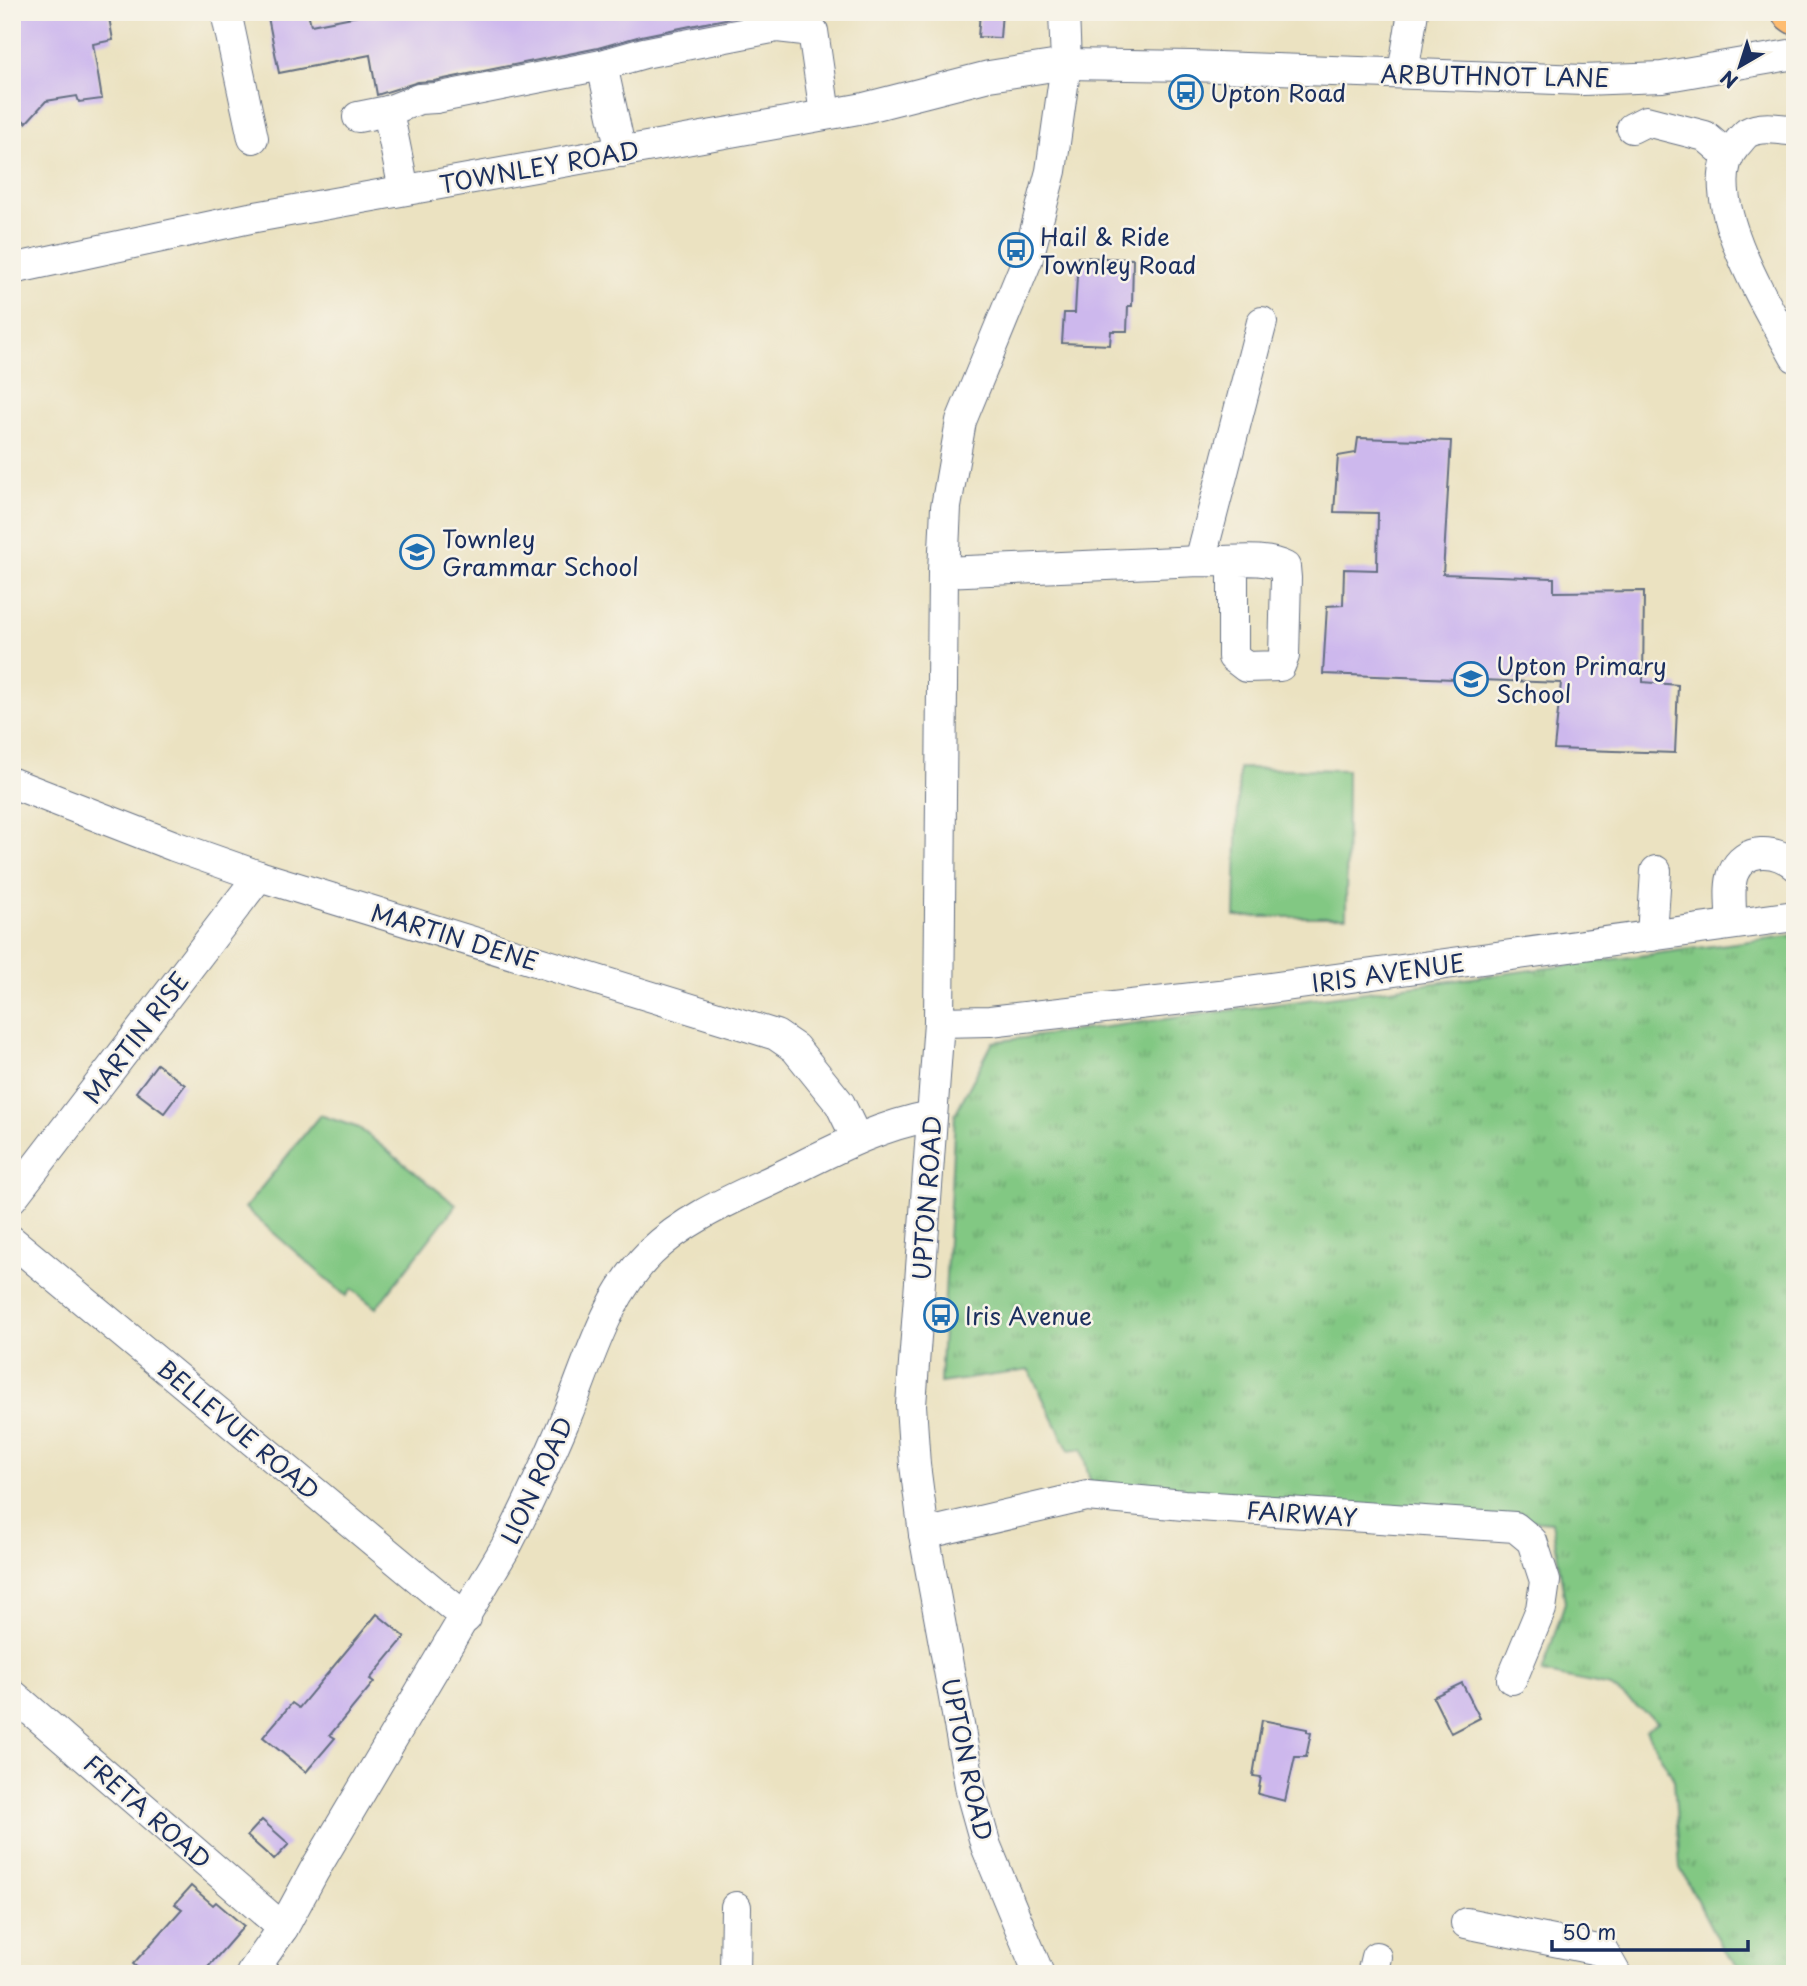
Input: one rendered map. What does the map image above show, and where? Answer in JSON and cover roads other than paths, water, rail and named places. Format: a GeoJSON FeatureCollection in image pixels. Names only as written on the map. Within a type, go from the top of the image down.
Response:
{"type":"FeatureCollection","features":[{"type":"Feature","properties":{"kind":"street"},"geometry":{"type":"LineString","coordinates":[[226,12],[253,138]]}},
{"type":"Feature","properties":{"kind":"street","name":"UPTON ROAD"},"geometry":{"type":"LineString","coordinates":[[1039,1974],[986,1846],[972,1796],[924,1534],[911,1405],[939,1022],[943,572],[946,506],[961,421],[1028,258],[1051,171],[1066,64],[1064,12]]}},
{"type":"Feature","properties":{"kind":"street"},"geometry":{"type":"LineString","coordinates":[[1403,73],[1413,12]]}},
{"type":"Feature","properties":{"kind":"street"},"geometry":{"type":"LineString","coordinates":[[358,117],[388,111],[419,99],[436,98],[602,65],[644,53],[777,27],[817,22],[825,114]]}},
{"type":"Feature","properties":{"kind":"street","name":"ARBUTHNOT LANE"},"geometry":{"type":"LineString","coordinates":[[1066,64],[1583,80],[1662,77],[1795,54]]}},
{"type":"Feature","properties":{"kind":"street","name":"TOWNLEY ROAD"},"geometry":{"type":"LineString","coordinates":[[12,269],[250,218],[864,108],[989,76],[1066,64]]}},
{"type":"Feature","properties":{"kind":"street"},"geometry":{"type":"LineString","coordinates":[[602,65],[621,152]]}},
{"type":"Feature","properties":{"kind":"street"},"geometry":{"type":"LineString","coordinates":[[388,111],[404,190]]}},
{"type":"Feature","properties":{"kind":"street"},"geometry":{"type":"LineString","coordinates":[[1632,128],[1646,121],[1705,136],[1727,155]]}},
{"type":"Feature","properties":{"kind":"street"},"geometry":{"type":"LineString","coordinates":[[1795,131],[1768,128],[1747,133],[1727,155],[1722,193],[1741,256],[1795,357]]}},
{"type":"Feature","properties":{"kind":"street"},"geometry":{"type":"LineString","coordinates":[[943,572],[1217,561],[1262,321]]}},
{"type":"Feature","properties":{"kind":"street","name":"MARTIN DENE"},"geometry":{"type":"LineString","coordinates":[[12,783],[259,876],[776,1035],[795,1048],[840,1104],[857,1139]]}},
{"type":"Feature","properties":{"kind":"street"},"geometry":{"type":"LineString","coordinates":[[1731,925],[1731,886],[1733,874],[1741,860],[1761,852],[1779,855],[1795,865]]}},
{"type":"Feature","properties":{"kind":"street"},"geometry":{"type":"LineString","coordinates":[[1652,936],[1656,871]]}},
{"type":"Feature","properties":{"kind":"street","name":"MARTIN RISE"},"geometry":{"type":"LineString","coordinates":[[12,1198],[259,876]]}},
{"type":"Feature","properties":{"kind":"street","name":"IRIS AVENUE"},"geometry":{"type":"LineString","coordinates":[[939,1022],[990,1021],[1219,995],[1795,916]]}},
{"type":"Feature","properties":{"kind":"street","name":"LION ROAD"},"geometry":{"type":"LineString","coordinates":[[255,1973],[466,1618],[535,1490],[595,1342],[610,1309],[629,1278],[651,1252],[679,1229],[705,1213],[857,1139],[896,1123],[931,1116]]}},
{"type":"Feature","properties":{"kind":"street","name":"BELLEVUE ROAD"},"geometry":{"type":"LineString","coordinates":[[12,1241],[466,1618]]}},
{"type":"Feature","properties":{"kind":"street","name":"FAIRWAY"},"geometry":{"type":"LineString","coordinates":[[924,1534],[1087,1496],[1516,1527],[1532,1541],[1545,1581],[1541,1609],[1512,1679]]}},
{"type":"Feature","properties":{"kind":"street","name":"FRETA ROAD"},"geometry":{"type":"LineString","coordinates":[[12,1695],[283,1928]]}},
{"type":"Feature","properties":{"kind":"street"},"geometry":{"type":"LineString","coordinates":[[735,1974],[736,1907]]}},
{"type":"Feature","properties":{"kind":"street"},"geometry":{"type":"LineString","coordinates":[[1466,1923],[1603,1951],[1616,1974]]}},
{"type":"Feature","properties":{"kind":"place","name":"Upton Road"},"geometry":{"type":"Point","coordinates":[1186,92]}},
{"type":"Feature","properties":{"kind":"place","name":"Hail & Ride Townley Road"},"geometry":{"type":"Point","coordinates":[1016,250]}},
{"type":"Feature","properties":{"kind":"place","name":"Townley Grammar School"},"geometry":{"type":"Point","coordinates":[417,552]}},
{"type":"Feature","properties":{"kind":"place","name":"Upton Primary School"},"geometry":{"type":"Point","coordinates":[1471,679]}},
{"type":"Feature","properties":{"kind":"place","name":"Iris Avenue"},"geometry":{"type":"Point","coordinates":[941,1315]}}]}
